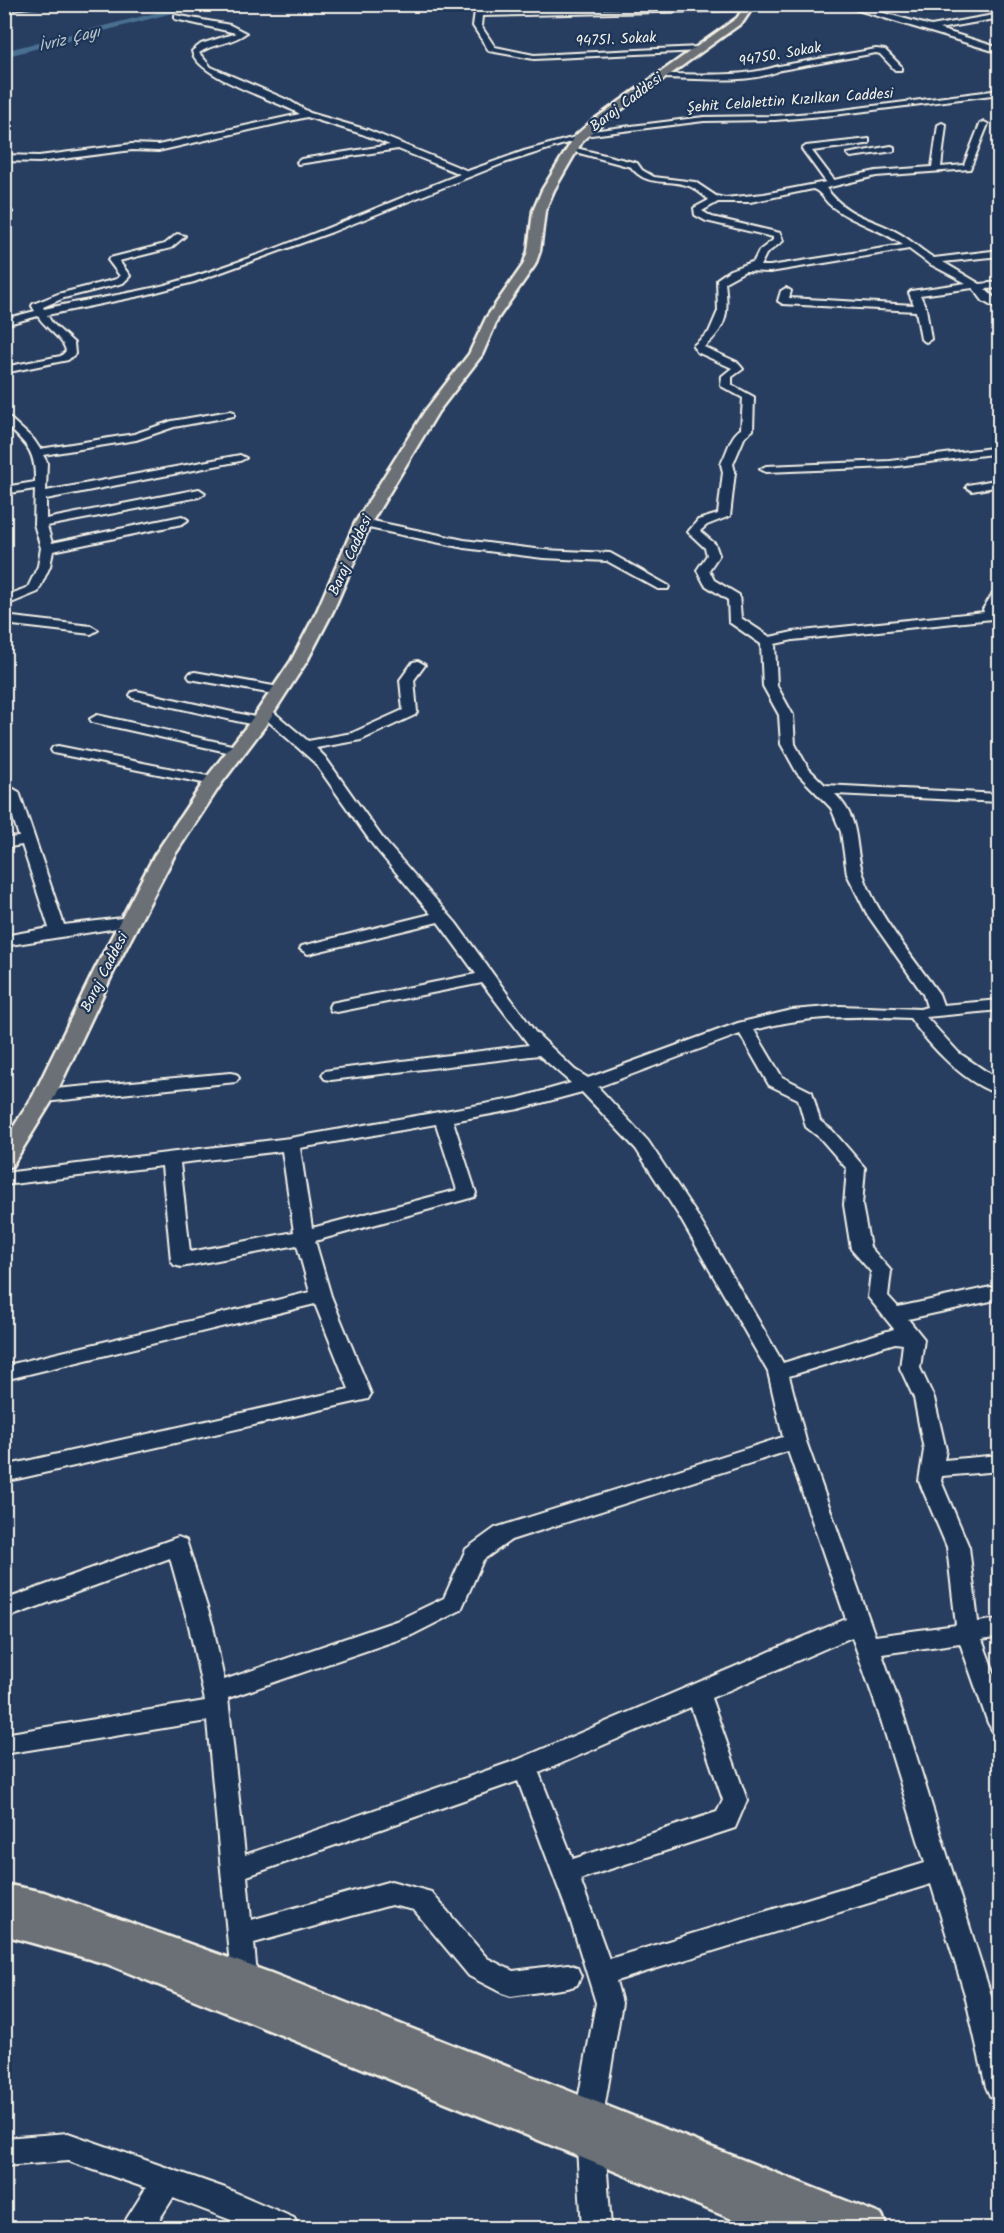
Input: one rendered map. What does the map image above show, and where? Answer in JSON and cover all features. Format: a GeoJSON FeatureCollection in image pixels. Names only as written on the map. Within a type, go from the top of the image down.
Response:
{"type":"FeatureCollection","features":[{"type":"Feature","properties":{"kind":"main road","name":"Baraj Caddesi"},"geometry":{"type":"LineString","coordinates":[[4,1161],[44,1096],[164,856],[213,781],[262,717],[311,641],[363,523],[419,430],[476,355],[492,318],[529,265],[534,251],[542,204],[555,175],[578,141],[616,106],[740,20],[750,6]]}},
{"type":"Feature","properties":{"kind":"main road"},"geometry":{"type":"LineString","coordinates":[[4,1898],[44,1907],[246,1992],[589,2130],[869,2229]]}},
{"type":"Feature","properties":{"kind":"main road"},"geometry":{"type":"LineString","coordinates":[[4,1920],[246,1992]]}},
{"type":"Feature","properties":{"kind":"main road"},"geometry":{"type":"LineString","coordinates":[[589,2130],[797,2229]]}},
{"type":"Feature","properties":{"kind":"street"},"geometry":{"type":"LineString","coordinates":[[4,8],[55,4]]}},
{"type":"Feature","properties":{"kind":"street"},"geometry":{"type":"LineString","coordinates":[[486,4],[479,11],[480,14],[698,10],[750,6]]}},
{"type":"Feature","properties":{"kind":"street"},"geometry":{"type":"LineString","coordinates":[[688,4],[698,10]]}},
{"type":"Feature","properties":{"kind":"street"},"geometry":{"type":"LineString","coordinates":[[841,4],[932,28],[999,51]]}},
{"type":"Feature","properties":{"kind":"street","name":"94751. Sokak"},"geometry":{"type":"LineString","coordinates":[[480,14],[477,26],[492,49],[534,57],[699,49]]}},
{"type":"Feature","properties":{"kind":"street"},"geometry":{"type":"LineString","coordinates":[[932,28],[999,16]]}},
{"type":"Feature","properties":{"kind":"street"},"geometry":{"type":"LineString","coordinates":[[178,17],[238,30],[242,33],[239,36],[209,44],[195,53],[208,69],[287,103],[307,115],[402,146],[467,174]]}},
{"type":"Feature","properties":{"kind":"street","name":"94750. Sokak"},"geometry":{"type":"LineString","coordinates":[[660,76],[765,74],[779,68],[876,51],[883,53],[898,68]]}},
{"type":"Feature","properties":{"kind":"street","name":"Şehit Celalettin Kızılkan Caddesi"},"geometry":{"type":"LineString","coordinates":[[4,322],[141,295],[374,212],[467,174],[578,141],[704,119],[775,118],[834,113],[999,92]]}},
{"type":"Feature","properties":{"kind":"street"},"geometry":{"type":"LineString","coordinates":[[4,158],[39,159],[132,147],[158,148],[307,115]]}},
{"type":"Feature","properties":{"kind":"street"},"geometry":{"type":"LineString","coordinates":[[936,170],[942,124]]}},
{"type":"Feature","properties":{"kind":"street"},"geometry":{"type":"LineString","coordinates":[[818,188],[831,182],[898,170],[967,167],[984,124]]}},
{"type":"Feature","properties":{"kind":"street"},"geometry":{"type":"LineString","coordinates":[[578,141],[634,165],[640,175],[648,179],[692,183],[717,199],[731,200],[813,186],[822,189],[831,201],[858,220],[896,235],[931,261],[977,286],[987,299],[999,308]]}},
{"type":"Feature","properties":{"kind":"street"},"geometry":{"type":"LineString","coordinates":[[831,182],[806,149],[866,141]]}},
{"type":"Feature","properties":{"kind":"street"},"geometry":{"type":"LineString","coordinates":[[301,162],[402,146]]}},
{"type":"Feature","properties":{"kind":"street"},"geometry":{"type":"LineString","coordinates":[[836,156],[891,148]]}},
{"type":"Feature","properties":{"kind":"street"},"geometry":{"type":"LineString","coordinates":[[813,159],[825,157]]}},
{"type":"Feature","properties":{"kind":"street"},"geometry":{"type":"LineString","coordinates":[[717,199],[697,210],[698,213],[709,219],[777,235],[778,241],[762,253],[758,263],[733,272],[720,280],[723,311],[714,333],[698,346],[701,350],[733,364],[738,369],[727,376],[726,386],[749,397],[747,430],[740,434],[736,448],[727,464],[729,472],[724,516],[705,521],[696,526],[694,532],[711,547],[713,555],[703,570],[709,582],[734,598],[734,619],[768,642],[793,636],[996,617]]}},
{"type":"Feature","properties":{"kind":"street"},"geometry":{"type":"LineString","coordinates":[[4,370],[64,358],[71,352],[70,345],[48,325],[37,306],[124,278],[124,274],[113,260],[168,246],[180,236]]}},
{"type":"Feature","properties":{"kind":"street"},"geometry":{"type":"LineString","coordinates":[[745,268],[770,269],[912,246]]}},
{"type":"Feature","properties":{"kind":"street"},"geometry":{"type":"LineString","coordinates":[[931,261],[999,252]]}},
{"type":"Feature","properties":{"kind":"street"},"geometry":{"type":"LineString","coordinates":[[926,339],[921,308],[914,292],[999,285]]}},
{"type":"Feature","properties":{"kind":"street"},"geometry":{"type":"LineString","coordinates":[[786,291],[783,301],[921,308]]}},
{"type":"Feature","properties":{"kind":"street"},"geometry":{"type":"LineString","coordinates":[[36,453],[127,438],[172,424],[230,414]]}},
{"type":"Feature","properties":{"kind":"street"},"geometry":{"type":"LineString","coordinates":[[4,416],[9,427],[30,442],[41,462],[40,524],[47,548],[44,566],[33,590],[4,602]]}},
{"type":"Feature","properties":{"kind":"street"},"geometry":{"type":"LineString","coordinates":[[766,469],[890,464],[999,450]]}},
{"type":"Feature","properties":{"kind":"street"},"geometry":{"type":"LineString","coordinates":[[4,491],[41,490],[240,458]]}},
{"type":"Feature","properties":{"kind":"street"},"geometry":{"type":"LineString","coordinates":[[972,487],[999,482]]}},
{"type":"Feature","properties":{"kind":"street"},"geometry":{"type":"LineString","coordinates":[[40,524],[199,493]]}},
{"type":"Feature","properties":{"kind":"street"},"geometry":{"type":"LineString","coordinates":[[47,548],[182,520]]}},
{"type":"Feature","properties":{"kind":"street"},"geometry":{"type":"LineString","coordinates":[[363,523],[464,544],[543,554],[610,557],[663,586]]}},
{"type":"Feature","properties":{"kind":"street"},"geometry":{"type":"LineString","coordinates":[[996,617],[989,609],[999,593]]}},
{"type":"Feature","properties":{"kind":"street"},"geometry":{"type":"LineString","coordinates":[[4,620],[91,630]]}},
{"type":"Feature","properties":{"kind":"street"},"geometry":{"type":"LineString","coordinates":[[768,642],[770,686],[786,715],[788,744],[802,770],[838,806],[849,832],[855,874],[875,914],[932,994],[937,1011]]}},
{"type":"Feature","properties":{"kind":"street"},"geometry":{"type":"LineString","coordinates":[[305,746],[356,737],[410,712],[407,680],[418,665]]}},
{"type":"Feature","properties":{"kind":"street"},"geometry":{"type":"LineString","coordinates":[[195,676],[279,690]]}},
{"type":"Feature","properties":{"kind":"street"},"geometry":{"type":"LineString","coordinates":[[137,695],[276,719],[320,760],[378,842],[442,916],[529,1036],[569,1074],[586,1084],[642,1145],[687,1215],[778,1372],[795,1441],[893,1720],[978,1995],[999,2087]]}},
{"type":"Feature","properties":{"kind":"street"},"geometry":{"type":"LineString","coordinates":[[97,719],[236,750]]}},
{"type":"Feature","properties":{"kind":"street"},"geometry":{"type":"LineString","coordinates":[[58,750],[213,781]]}},
{"type":"Feature","properties":{"kind":"street"},"geometry":{"type":"LineString","coordinates":[[821,789],[999,798]]}},
{"type":"Feature","properties":{"kind":"street"},"geometry":{"type":"LineString","coordinates":[[4,794],[12,792],[58,931]]}},
{"type":"Feature","properties":{"kind":"street"},"geometry":{"type":"LineString","coordinates":[[4,843],[28,840]]}},
{"type":"Feature","properties":{"kind":"street"},"geometry":{"type":"LineString","coordinates":[[308,949],[442,916]]}},
{"type":"Feature","properties":{"kind":"street"},"geometry":{"type":"LineString","coordinates":[[4,941],[58,931],[130,922]]}},
{"type":"Feature","properties":{"kind":"street"},"geometry":{"type":"LineString","coordinates":[[337,1007],[487,977]]}},
{"type":"Feature","properties":{"kind":"street"},"geometry":{"type":"LineString","coordinates":[[4,1179],[290,1144],[443,1118],[519,1102],[586,1084],[744,1028],[792,1014],[840,1011],[915,1014],[999,1005]]}},
{"type":"Feature","properties":{"kind":"street"},"geometry":{"type":"LineString","coordinates":[[915,1014],[929,1034],[948,1052],[976,1076],[999,1089]]}},
{"type":"Feature","properties":{"kind":"street"},"geometry":{"type":"LineString","coordinates":[[744,1028],[775,1081],[806,1096],[812,1123],[826,1134],[856,1168],[853,1205],[861,1249],[881,1270],[878,1297],[914,1339],[910,1368],[924,1398],[935,1450],[930,1481],[958,1547],[968,1633],[999,1723]]}},
{"type":"Feature","properties":{"kind":"street"},"geometry":{"type":"LineString","coordinates":[[331,1075],[543,1049]]}},
{"type":"Feature","properties":{"kind":"street"},"geometry":{"type":"LineString","coordinates":[[44,1096],[230,1078]]}},
{"type":"Feature","properties":{"kind":"street"},"geometry":{"type":"LineString","coordinates":[[171,1158],[181,1260],[304,1237],[467,1193],[443,1118]]}},
{"type":"Feature","properties":{"kind":"street"},"geometry":{"type":"LineString","coordinates":[[4,1474],[361,1394],[321,1296],[304,1237],[290,1144]]}},
{"type":"Feature","properties":{"kind":"street"},"geometry":{"type":"LineString","coordinates":[[894,1315],[999,1292]]}},
{"type":"Feature","properties":{"kind":"street"},"geometry":{"type":"LineString","coordinates":[[4,1373],[321,1296]]}},
{"type":"Feature","properties":{"kind":"street"},"geometry":{"type":"LineString","coordinates":[[778,1372],[895,1336],[914,1339]]}},
{"type":"Feature","properties":{"kind":"street"},"geometry":{"type":"LineString","coordinates":[[4,1744],[216,1701],[404,1628],[453,1604],[474,1555],[503,1534],[795,1441]]}},
{"type":"Feature","properties":{"kind":"street"},"geometry":{"type":"LineString","coordinates":[[932,1469],[999,1463]]}},
{"type":"Feature","properties":{"kind":"street"},"geometry":{"type":"LineString","coordinates":[[4,1610],[178,1546],[201,1626],[216,1701],[246,1992]]}},
{"type":"Feature","properties":{"kind":"street"},"geometry":{"type":"LineString","coordinates":[[233,1870],[525,1768],[698,1694],[863,1635],[968,1633],[999,1628]]}},
{"type":"Feature","properties":{"kind":"street"},"geometry":{"type":"LineString","coordinates":[[565,1873],[726,1820],[735,1800],[698,1694]]}},
{"type":"Feature","properties":{"kind":"street"},"geometry":{"type":"LineString","coordinates":[[525,1768],[565,1873],[609,2003],[589,2130],[596,2229]]}},
{"type":"Feature","properties":{"kind":"street"},"geometry":{"type":"LineString","coordinates":[[600,1974],[939,1870]]}},
{"type":"Feature","properties":{"kind":"street"},"geometry":{"type":"LineString","coordinates":[[239,1935],[391,1893],[422,1900],[478,1967],[512,1984],[568,1977]]}},
{"type":"Feature","properties":{"kind":"street"},"geometry":{"type":"LineString","coordinates":[[4,2152],[68,2147],[225,2202],[284,2229]]}},
{"type":"Feature","properties":{"kind":"street"},"geometry":{"type":"LineString","coordinates":[[137,2229],[166,2182]]}},
{"type":"Feature","properties":{"kind":"waterway","name":"İvriz Çayı"},"geometry":{"type":"LineString","coordinates":[[4,54],[203,4]]}}]}
